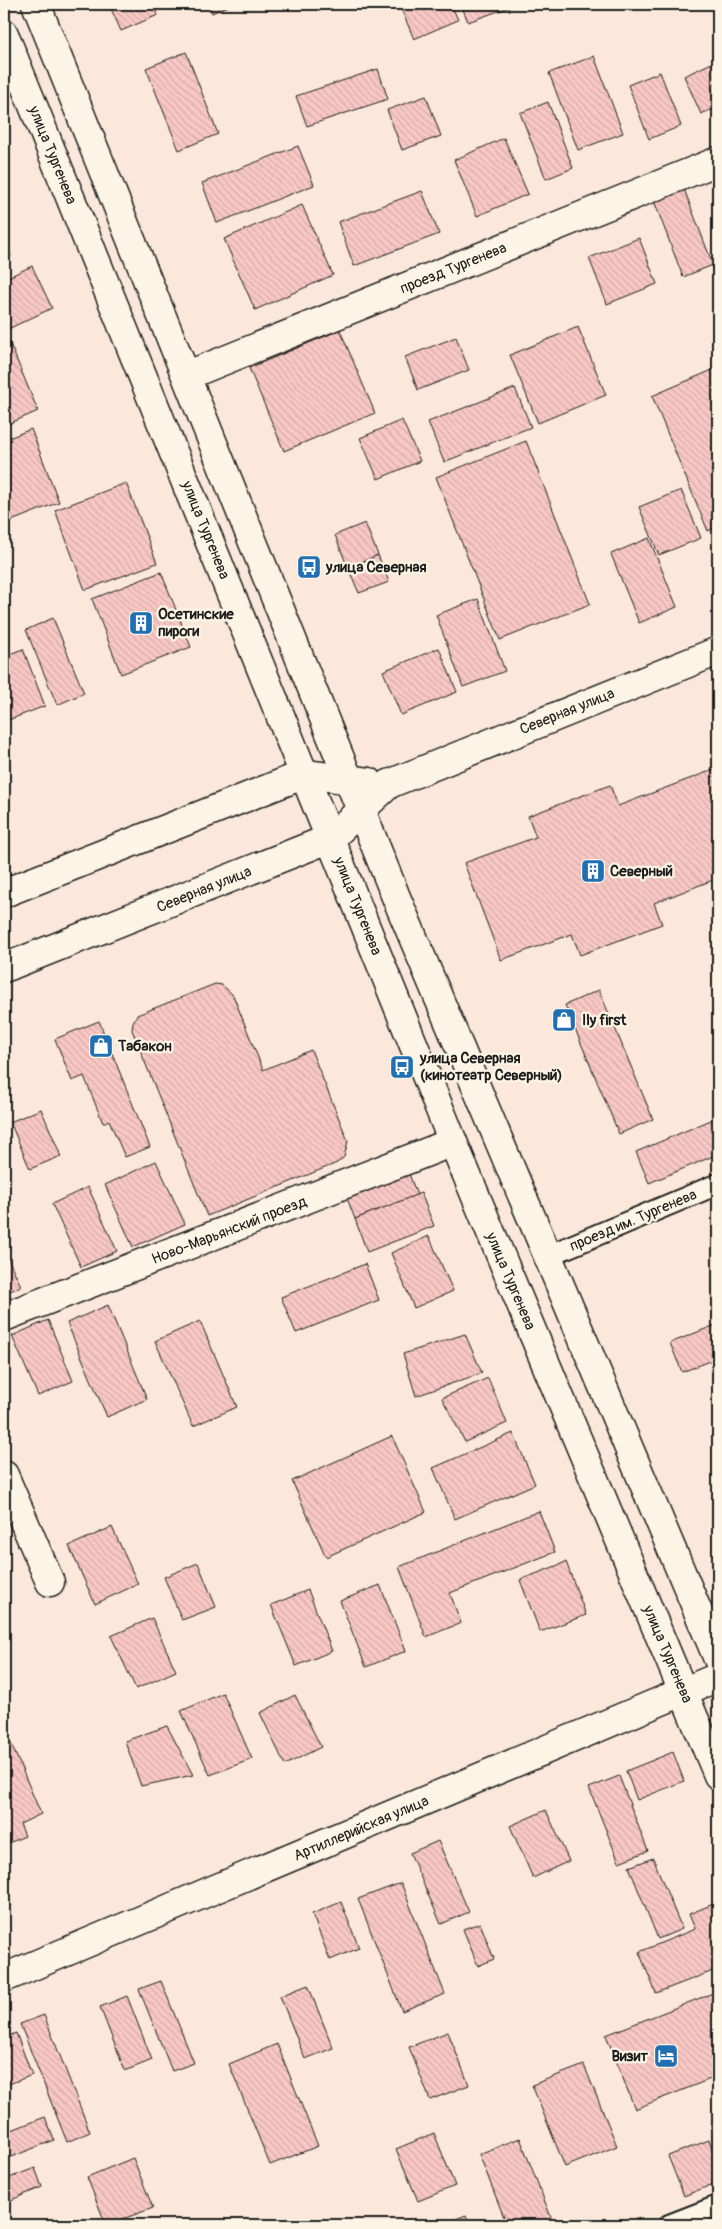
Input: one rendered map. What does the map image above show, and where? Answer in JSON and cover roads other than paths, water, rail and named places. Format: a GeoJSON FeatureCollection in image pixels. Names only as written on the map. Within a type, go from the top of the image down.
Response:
{"type":"FeatureCollection","features":[{"type":"Feature","properties":{"kind":"main road"},"geometry":{"type":"LineString","coordinates":[[36,4],[188,375],[361,810],[547,1256],[718,1658]]}},
{"type":"Feature","properties":{"kind":"main road","name":"улица Тургенева"},"geometry":{"type":"LineString","coordinates":[[4,34],[453,1142],[718,1775]]}},
{"type":"Feature","properties":{"kind":"main road","name":"проезд Тургенева"},"geometry":{"type":"LineString","coordinates":[[188,375],[718,161]]}},
{"type":"Feature","properties":{"kind":"main road","name":"Северная улица"},"geometry":{"type":"LineString","coordinates":[[4,968],[331,838],[389,784],[718,651]]}},
{"type":"Feature","properties":{"kind":"main road","name":"Северная улица"},"geometry":{"type":"LineString","coordinates":[[4,894],[305,774],[389,784]]}},
{"type":"Feature","properties":{"kind":"main road","name":"Ново-Марьянский проезд"},"geometry":{"type":"LineString","coordinates":[[4,1317],[453,1142]]}},
{"type":"Feature","properties":{"kind":"main road"},"geometry":{"type":"LineString","coordinates":[[4,1475],[50,1582]]}},
{"type":"Feature","properties":{"kind":"main road","name":"Артиллерийская улица"},"geometry":{"type":"LineString","coordinates":[[4,1978],[718,1677]]}},
{"type":"Feature","properties":{"kind":"lane","name":"проезд им. Тургенева"},"geometry":{"type":"LineString","coordinates":[[547,1256],[718,1184]]}},
{"type":"Feature","properties":{"kind":"lane"},"geometry":{"type":"LineString","coordinates":[[669,2225],[718,2206]]}},
{"type":"Feature","properties":{"kind":"place","name":"улица Северная"},"geometry":{"type":"Point","coordinates":[309,567]}},
{"type":"Feature","properties":{"kind":"place","name":"Осетинские пироги"},"geometry":{"type":"Point","coordinates":[141,623]}},
{"type":"Feature","properties":{"kind":"place","name":"Северный"},"geometry":{"type":"Point","coordinates":[593,871]}},
{"type":"Feature","properties":{"kind":"place","name":"Ily first"},"geometry":{"type":"Point","coordinates":[564,1020]}},
{"type":"Feature","properties":{"kind":"place","name":"Табакон"},"geometry":{"type":"Point","coordinates":[101,1046]}},
{"type":"Feature","properties":{"kind":"place","name":"улица Северная (кинотеатр Северный)"},"geometry":{"type":"Point","coordinates":[402,1067]}},
{"type":"Feature","properties":{"kind":"place","name":"Визит"},"geometry":{"type":"Point","coordinates":[666,2056]}}]}
